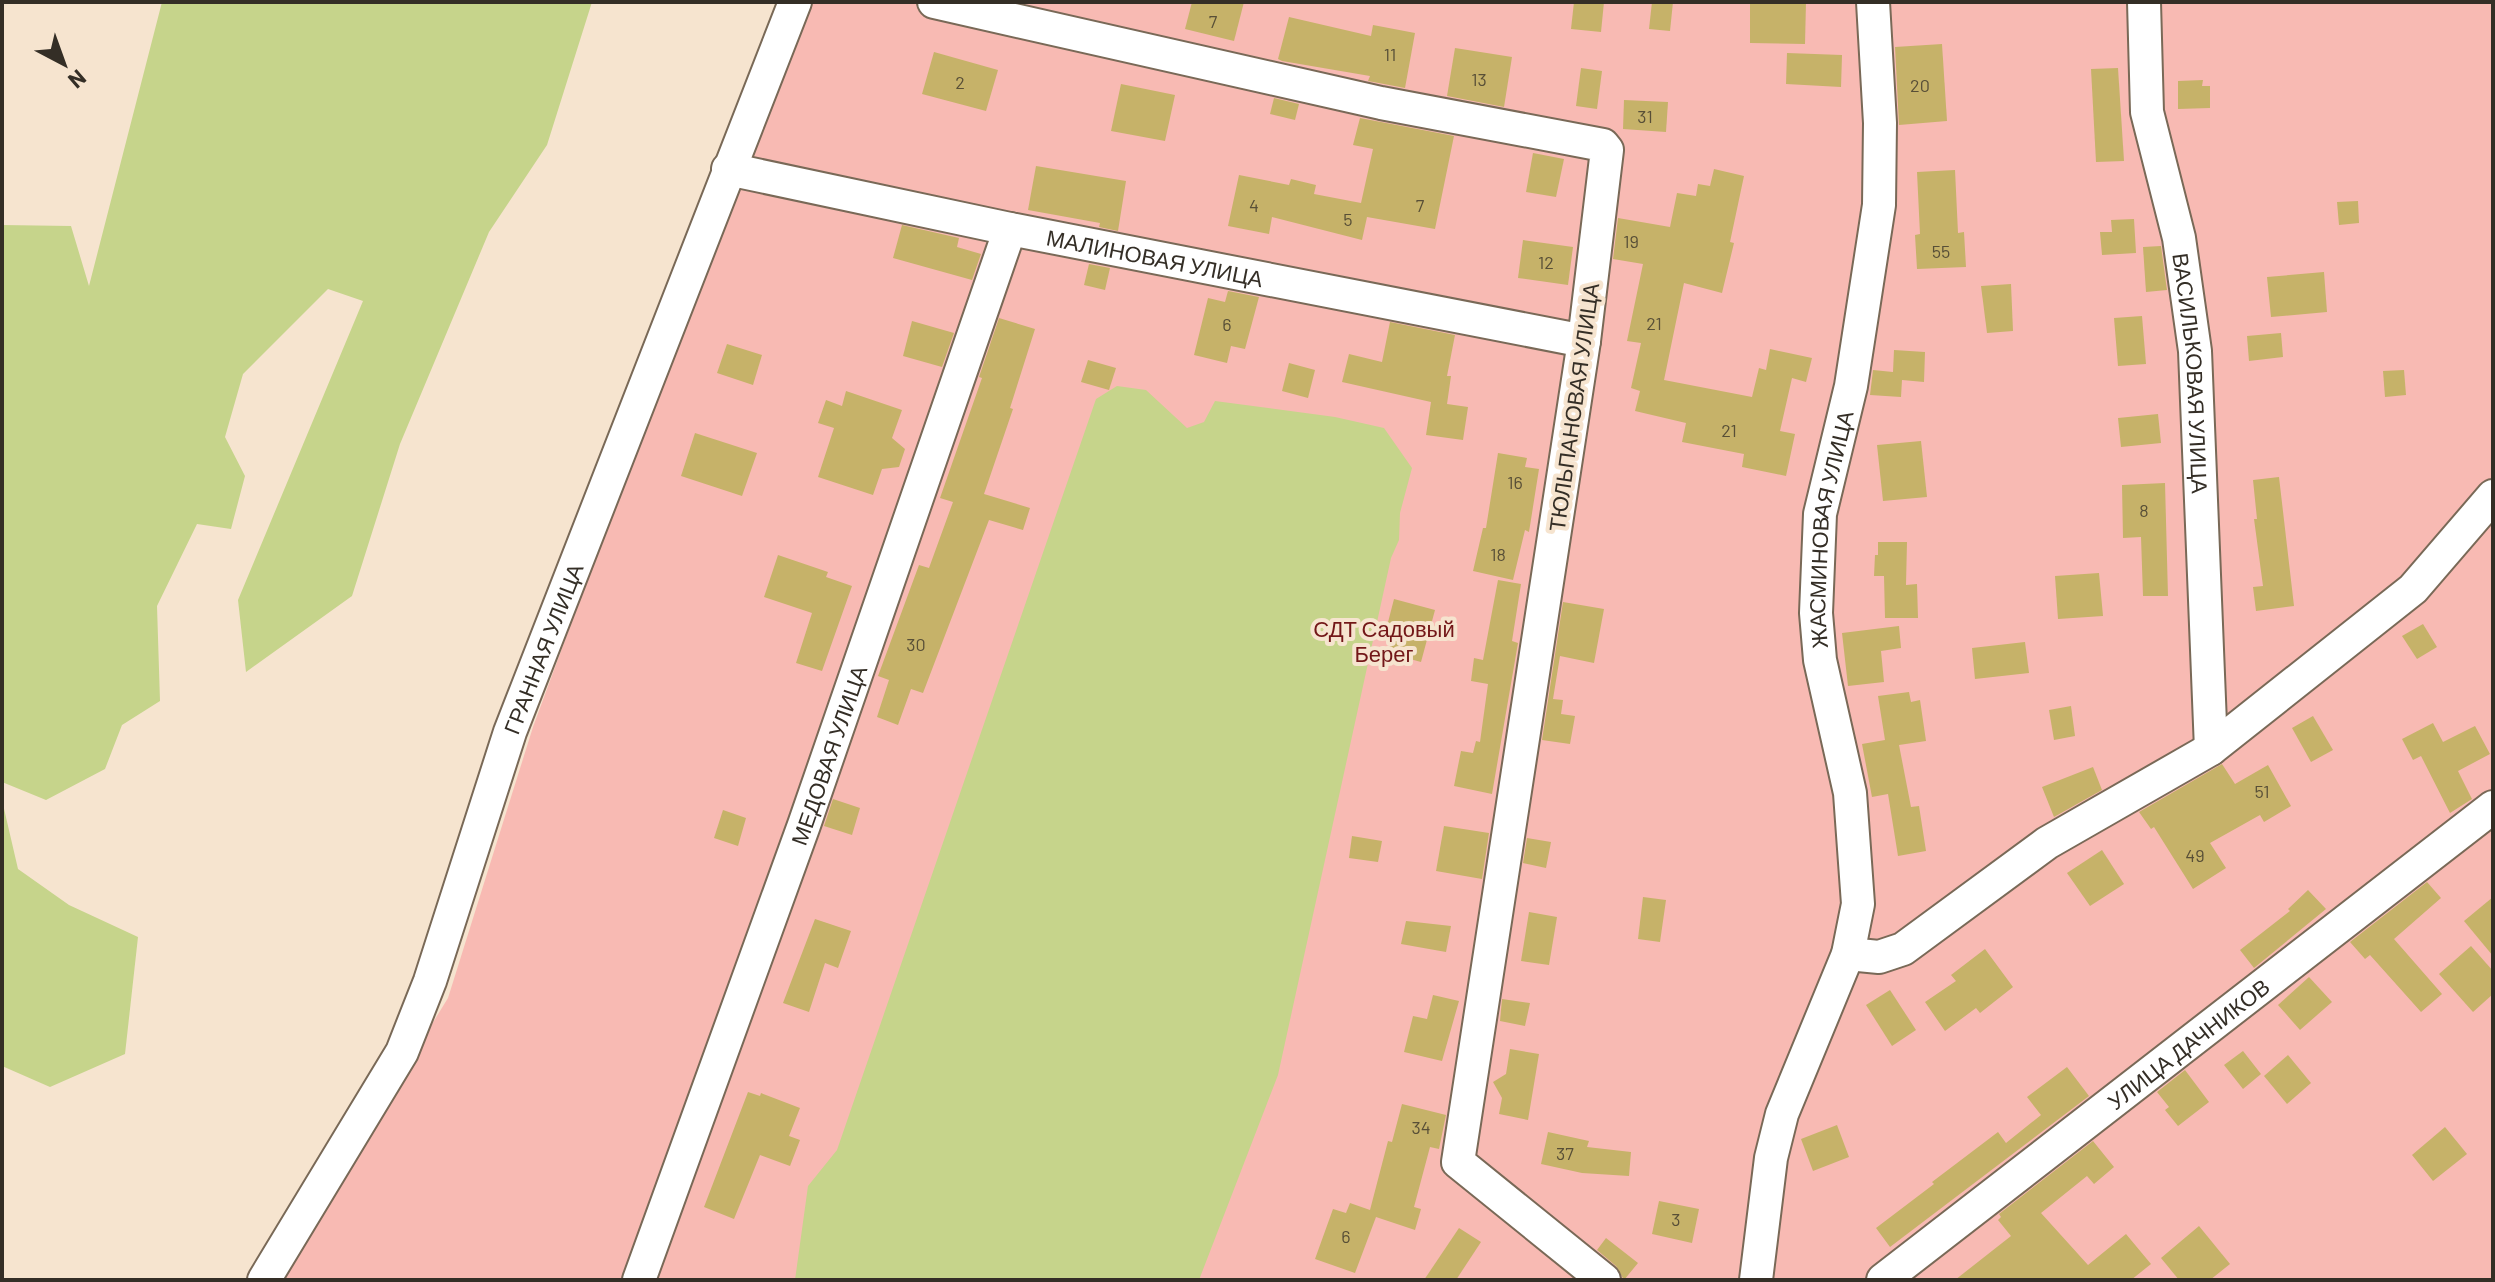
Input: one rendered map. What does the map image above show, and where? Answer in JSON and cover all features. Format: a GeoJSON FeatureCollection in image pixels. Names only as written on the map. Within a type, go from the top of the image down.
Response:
{"type":"FeatureCollection","features":[{"type":"Feature","properties":{"kind":"street","name":"ГРАННАЯ УЛИЦА"},"geometry":{"type":"LineString","coordinates":[[264,1280],[402,1052],[430,981],[510,732],[795,2]]}},
{"type":"Feature","properties":{"kind":"street","name":"ТЮЛЬПАНОВАЯ УЛИЦА"},"geometry":{"type":"LineString","coordinates":[[934,2],[1381,103],[1603,145],[1607,150],[1584,341],[1458,1162],[1604,1280]]}},
{"type":"Feature","properties":{"kind":"street","name":"ЖАСМИНОВАЯ УЛИЦА"},"geometry":{"type":"LineString","coordinates":[[1756,1280],[1771,1158],[1782,1114],[1848,954],[1858,904],[1850,793],[1820,660],[1816,613],[1820,514],[1851,386],[1879,205],[1880,123],[1873,2]]}},
{"type":"Feature","properties":{"kind":"street","name":"ВАСИЛЬКОВАЯ УЛИЦА"},"geometry":{"type":"LineString","coordinates":[[2144,2],[2147,112],[2179,238],[2195,351],[2211,749]]}},
{"type":"Feature","properties":{"kind":"street","name":"МАЛИНОВАЯ УЛИЦА"},"geometry":{"type":"LineString","coordinates":[[728,169],[1010,229],[1584,341]]}},
{"type":"Feature","properties":{"kind":"street","name":"МЕДОВАЯ УЛИЦА"},"geometry":{"type":"LineString","coordinates":[[639,1280],[799,840],[1010,229]]}},
{"type":"Feature","properties":{"kind":"street"},"geometry":{"type":"LineString","coordinates":[[1848,954],[1879,957],[1903,949],[2047,843],[2211,749],[2413,589],[2493,496]]}},
{"type":"Feature","properties":{"kind":"street","name":"УЛИЦА ДАЧНИКОВ"},"geometry":{"type":"LineString","coordinates":[[1883,1280],[2493,807]]}},
{"type":"Feature","properties":{"kind":"green space","name":"СДТ Садовый Берег"},"geometry":{"type":"Polygon","coordinates":[[[807,2],[2493,2],[2493,1280],[275,1280],[448,998],[533,727],[731,189],[807,2]]]}},
{"type":"Feature","properties":{"kind":"shaded area"},"geometry":{"type":"Polygon","coordinates":[[[162,2],[592,2],[547,145],[489,232],[400,444],[352,596],[246,672],[238,600],[363,301],[328,289],[243,374],[225,437],[245,476],[231,529],[197,524],[157,606],[160,701],[122,725],[105,769],[46,800],[2,782],[2,225],[71,226],[89,286],[162,2]]]}},
{"type":"Feature","properties":{"kind":"shaded area"},"geometry":{"type":"Polygon","coordinates":[[[1117,386],[1146,390],[1187,428],[1204,422],[1215,401],[1335,417],[1384,428],[1412,468],[1400,513],[1399,540],[1391,558],[1278,1075],[1199,1280],[795,1280],[808,1186],[837,1150],[1096,399],[1117,386]]]}},
{"type":"Feature","properties":{"kind":"shaded area"},"geometry":{"type":"Polygon","coordinates":[[[2,800],[18,869],[69,905],[138,937],[125,1054],[50,1087],[2,1066],[2,800]]]}},
{"type":"Feature","properties":{"kind":"building"},"geometry":{"type":"Polygon","coordinates":[[[1192,2],[1244,2],[1234,41],[1185,29],[1192,2]]]}},
{"type":"Feature","properties":{"kind":"building"},"geometry":{"type":"Polygon","coordinates":[[[1574,2],[1604,2],[1601,32],[1571,29],[1574,2]]]}},
{"type":"Feature","properties":{"kind":"building"},"geometry":{"type":"Polygon","coordinates":[[[1652,2],[1673,2],[1670,31],[1649,29],[1652,2]]]}},
{"type":"Feature","properties":{"kind":"building"},"geometry":{"type":"Polygon","coordinates":[[[1750,2],[1806,2],[1805,44],[1750,43],[1750,2]]]}},
{"type":"Feature","properties":{"kind":"building"},"geometry":{"type":"Polygon","coordinates":[[[1289,17],[1371,36],[1373,25],[1415,33],[1405,88],[1368,81],[1370,76],[1278,59],[1289,17]]]}},
{"type":"Feature","properties":{"kind":"building"},"geometry":{"type":"Polygon","coordinates":[[[1942,44],[1947,121],[1899,125],[1895,47],[1942,44]]]}},
{"type":"Feature","properties":{"kind":"building"},"geometry":{"type":"Polygon","coordinates":[[[1455,48],[1512,57],[1504,107],[1447,96],[1455,48]]]}},
{"type":"Feature","properties":{"kind":"building"},"geometry":{"type":"Polygon","coordinates":[[[934,52],[998,70],[986,111],[922,94],[934,52]]]}},
{"type":"Feature","properties":{"kind":"building"},"geometry":{"type":"Polygon","coordinates":[[[1787,53],[1842,55],[1841,87],[1786,84],[1787,53]]]}},
{"type":"Feature","properties":{"kind":"building"},"geometry":{"type":"Polygon","coordinates":[[[1581,68],[1602,71],[1597,109],[1576,106],[1581,68]]]}},
{"type":"Feature","properties":{"kind":"building"},"geometry":{"type":"Polygon","coordinates":[[[2118,68],[2124,161],[2096,162],[2091,69],[2118,68]]]}},
{"type":"Feature","properties":{"kind":"building"},"geometry":{"type":"Polygon","coordinates":[[[2203,80],[2202,86],[2210,86],[2210,108],[2178,109],[2178,81],[2203,80]]]}},
{"type":"Feature","properties":{"kind":"building"},"geometry":{"type":"Polygon","coordinates":[[[1121,84],[1175,95],[1165,141],[1111,131],[1121,84]]]}},
{"type":"Feature","properties":{"kind":"building"},"geometry":{"type":"Polygon","coordinates":[[[1274,98],[1299,104],[1295,120],[1270,114],[1274,98]]]}},
{"type":"Feature","properties":{"kind":"building"},"geometry":{"type":"Polygon","coordinates":[[[1624,100],[1668,102],[1666,132],[1623,129],[1624,100]]]}},
{"type":"Feature","properties":{"kind":"building"},"geometry":{"type":"Polygon","coordinates":[[[1360,118],[1454,136],[1435,229],[1367,217],[1362,240],[1272,217],[1269,234],[1228,226],[1239,175],[1289,185],[1291,179],[1316,185],[1314,194],[1361,203],[1373,149],[1353,145],[1360,118]]]}},
{"type":"Feature","properties":{"kind":"building"},"geometry":{"type":"Polygon","coordinates":[[[1533,153],[1564,159],[1556,197],[1526,192],[1533,153]]]}},
{"type":"Feature","properties":{"kind":"building"},"geometry":{"type":"Polygon","coordinates":[[[1036,166],[1126,181],[1118,231],[1099,227],[1100,223],[1028,210],[1036,166]]]}},
{"type":"Feature","properties":{"kind":"building"},"geometry":{"type":"Polygon","coordinates":[[[1714,169],[1744,176],[1730,242],[1734,243],[1722,293],[1684,283],[1664,380],[1752,397],[1759,368],[1766,370],[1770,349],[1812,358],[1806,382],[1792,378],[1780,431],[1795,434],[1786,476],[1742,467],[1744,454],[1682,442],[1686,423],[1635,411],[1640,391],[1631,388],[1641,343],[1627,341],[1643,264],[1613,259],[1618,218],[1670,227],[1677,193],[1696,196],[1698,184],[1710,186],[1714,169]]]}},
{"type":"Feature","properties":{"kind":"building"},"geometry":{"type":"Polygon","coordinates":[[[1955,170],[1958,233],[1964,232],[1966,267],[1917,269],[1915,235],[1920,234],[1917,172],[1955,170]]]}},
{"type":"Feature","properties":{"kind":"building"},"geometry":{"type":"Polygon","coordinates":[[[2358,201],[2359,223],[2339,225],[2337,202],[2358,201]]]}},
{"type":"Feature","properties":{"kind":"building"},"geometry":{"type":"Polygon","coordinates":[[[2134,219],[2136,253],[2102,255],[2100,232],[2112,232],[2111,220],[2134,219]]]}},
{"type":"Feature","properties":{"kind":"building"},"geometry":{"type":"Polygon","coordinates":[[[902,225],[959,238],[957,247],[981,254],[972,280],[893,258],[902,225]]]}},
{"type":"Feature","properties":{"kind":"building"},"geometry":{"type":"Polygon","coordinates":[[[1523,240],[1573,247],[1568,285],[1518,278],[1523,240]]]}},
{"type":"Feature","properties":{"kind":"building"},"geometry":{"type":"Polygon","coordinates":[[[2161,246],[2167,290],[2146,292],[2143,247],[2161,246]]]}},
{"type":"Feature","properties":{"kind":"building"},"geometry":{"type":"Polygon","coordinates":[[[1089,264],[1110,268],[1105,290],[1084,285],[1089,264]]]}},
{"type":"Feature","properties":{"kind":"building"},"geometry":{"type":"Polygon","coordinates":[[[2324,272],[2327,312],[2271,317],[2267,277],[2324,272]]]}},
{"type":"Feature","properties":{"kind":"building"},"geometry":{"type":"Polygon","coordinates":[[[2011,284],[2013,331],[1987,333],[1981,286],[2011,284]]]}},
{"type":"Feature","properties":{"kind":"building"},"geometry":{"type":"Polygon","coordinates":[[[1228,291],[1259,297],[1245,349],[1231,346],[1227,363],[1194,355],[1208,298],[1225,302],[1228,291]]]}},
{"type":"Feature","properties":{"kind":"building"},"geometry":{"type":"Polygon","coordinates":[[[2142,316],[2146,364],[2118,366],[2114,318],[2142,316]]]}},
{"type":"Feature","properties":{"kind":"building"},"geometry":{"type":"Polygon","coordinates":[[[999,318],[1035,329],[1010,408],[1013,409],[984,494],[1030,508],[1023,530],[989,520],[923,693],[911,689],[898,725],[877,717],[889,680],[878,676],[919,565],[929,568],[953,502],[940,498],[982,378],[979,377],[999,318]]]}},
{"type":"Feature","properties":{"kind":"building"},"geometry":{"type":"Polygon","coordinates":[[[912,321],[954,333],[942,367],[903,356],[912,321]]]}},
{"type":"Feature","properties":{"kind":"building"},"geometry":{"type":"Polygon","coordinates":[[[1390,322],[1455,335],[1447,376],[1451,376],[1447,404],[1468,407],[1463,440],[1426,435],[1431,402],[1342,382],[1349,354],[1382,362],[1390,322]]]}},
{"type":"Feature","properties":{"kind":"building"},"geometry":{"type":"Polygon","coordinates":[[[2281,333],[2283,357],[2249,361],[2247,336],[2281,333]]]}},
{"type":"Feature","properties":{"kind":"building"},"geometry":{"type":"Polygon","coordinates":[[[727,344],[762,355],[753,385],[717,373],[727,344]]]}},
{"type":"Feature","properties":{"kind":"building"},"geometry":{"type":"Polygon","coordinates":[[[1894,350],[1925,352],[1924,382],[1902,380],[1901,397],[1870,395],[1873,370],[1893,372],[1894,350]]]}},
{"type":"Feature","properties":{"kind":"building"},"geometry":{"type":"Polygon","coordinates":[[[1088,360],[1116,368],[1109,390],[1081,382],[1088,360]]]}},
{"type":"Feature","properties":{"kind":"building"},"geometry":{"type":"Polygon","coordinates":[[[1289,363],[1315,370],[1308,398],[1282,391],[1289,363]]]}},
{"type":"Feature","properties":{"kind":"building"},"geometry":{"type":"Polygon","coordinates":[[[2404,370],[2406,395],[2385,397],[2383,371],[2404,370]]]}},
{"type":"Feature","properties":{"kind":"building"},"geometry":{"type":"Polygon","coordinates":[[[846,391],[902,410],[892,438],[905,449],[899,467],[882,469],[873,495],[818,477],[834,428],[818,423],[826,400],[842,406],[846,391]]]}},
{"type":"Feature","properties":{"kind":"building"},"geometry":{"type":"Polygon","coordinates":[[[2158,414],[2161,443],[2121,447],[2118,418],[2158,414]]]}},
{"type":"Feature","properties":{"kind":"building"},"geometry":{"type":"Polygon","coordinates":[[[695,433],[757,453],[742,496],[681,476],[695,433]]]}},
{"type":"Feature","properties":{"kind":"building"},"geometry":{"type":"Polygon","coordinates":[[[1921,441],[1927,497],[1883,501],[1877,445],[1921,441]]]}},
{"type":"Feature","properties":{"kind":"building"},"geometry":{"type":"Polygon","coordinates":[[[1498,453],[1527,458],[1525,467],[1539,469],[1529,532],[1525,530],[1513,580],[1473,571],[1483,528],[1486,528],[1498,453]]]}},
{"type":"Feature","properties":{"kind":"building"},"geometry":{"type":"Polygon","coordinates":[[[2279,477],[2294,606],[2256,611],[2253,587],[2263,586],[2254,519],[2257,519],[2253,480],[2279,477]]]}},
{"type":"Feature","properties":{"kind":"building"},"geometry":{"type":"Polygon","coordinates":[[[2165,483],[2168,596],[2143,596],[2141,537],[2123,538],[2122,485],[2165,483]]]}},
{"type":"Feature","properties":{"kind":"building"},"geometry":{"type":"Polygon","coordinates":[[[1878,542],[1907,542],[1906,585],[1917,584],[1918,618],[1885,618],[1884,576],[1874,576],[1878,542]]]}},
{"type":"Feature","properties":{"kind":"building"},"geometry":{"type":"Polygon","coordinates":[[[778,555],[828,572],[826,577],[852,586],[822,671],[796,663],[812,613],[764,597],[778,555]]]}},
{"type":"Feature","properties":{"kind":"building"},"geometry":{"type":"Polygon","coordinates":[[[2099,573],[2103,616],[2058,619],[2055,576],[2099,573]]]}},
{"type":"Feature","properties":{"kind":"building"},"geometry":{"type":"Polygon","coordinates":[[[1498,580],[1521,584],[1512,641],[1518,643],[1492,794],[1454,786],[1461,751],[1473,753],[1476,741],[1480,742],[1488,684],[1471,681],[1474,658],[1483,660],[1498,580]]]}},
{"type":"Feature","properties":{"kind":"building"},"geometry":{"type":"Polygon","coordinates":[[[1394,599],[1435,610],[1421,662],[1388,653],[1394,632],[1386,630],[1394,599]]]}},
{"type":"Feature","properties":{"kind":"building"},"geometry":{"type":"Polygon","coordinates":[[[1563,602],[1604,609],[1594,663],[1560,656],[1553,699],[1563,700],[1561,714],[1575,716],[1570,744],[1542,740],[1563,602]]]}},
{"type":"Feature","properties":{"kind":"building"},"geometry":{"type":"Polygon","coordinates":[[[2423,624],[2437,647],[2417,659],[2402,636],[2423,624]]]}},
{"type":"Feature","properties":{"kind":"building"},"geometry":{"type":"Polygon","coordinates":[[[1899,626],[1901,648],[1881,651],[1884,682],[1848,686],[1842,633],[1899,626]]]}},
{"type":"Feature","properties":{"kind":"building"},"geometry":{"type":"Polygon","coordinates":[[[2025,642],[2029,673],[1975,679],[1972,648],[2025,642]]]}},
{"type":"Feature","properties":{"kind":"building"},"geometry":{"type":"Polygon","coordinates":[[[1909,692],[1911,702],[1920,700],[1926,741],[1899,745],[1911,807],[1919,806],[1926,851],[1898,856],[1888,794],[1872,797],[1862,744],[1885,740],[1878,696],[1909,692]]]}},
{"type":"Feature","properties":{"kind":"building"},"geometry":{"type":"Polygon","coordinates":[[[2071,706],[2075,736],[2054,740],[2049,710],[2071,706]]]}},
{"type":"Feature","properties":{"kind":"building"},"geometry":{"type":"Polygon","coordinates":[[[2313,716],[2333,750],[2311,762],[2292,728],[2313,716]]]}},
{"type":"Feature","properties":{"kind":"building"},"geometry":{"type":"Polygon","coordinates":[[[2433,723],[2443,742],[2475,726],[2490,754],[2458,771],[2472,799],[2450,813],[2421,756],[2413,760],[2402,739],[2433,723]]]}},
{"type":"Feature","properties":{"kind":"building"},"geometry":{"type":"Polygon","coordinates":[[[2222,764],[2235,784],[2268,765],[2291,806],[2264,822],[2260,815],[2210,843],[2226,868],[2193,889],[2154,827],[2151,829],[2139,812],[2222,764]]]}},
{"type":"Feature","properties":{"kind":"building"},"geometry":{"type":"Polygon","coordinates":[[[2093,767],[2102,790],[2054,817],[2042,787],[2093,767]]]}},
{"type":"Feature","properties":{"kind":"building"},"geometry":{"type":"Polygon","coordinates":[[[833,799],[860,808],[852,835],[824,826],[833,799]]]}},
{"type":"Feature","properties":{"kind":"building"},"geometry":{"type":"Polygon","coordinates":[[[723,810],[746,818],[738,846],[714,838],[723,810]]]}},
{"type":"Feature","properties":{"kind":"building"},"geometry":{"type":"Polygon","coordinates":[[[1444,826],[1489,833],[1482,879],[1436,871],[1444,826]]]}},
{"type":"Feature","properties":{"kind":"building"},"geometry":{"type":"Polygon","coordinates":[[[1352,836],[1382,841],[1378,862],[1349,858],[1352,836]]]}},
{"type":"Feature","properties":{"kind":"building"},"geometry":{"type":"Polygon","coordinates":[[[1527,838],[1551,842],[1546,868],[1523,863],[1527,838]]]}},
{"type":"Feature","properties":{"kind":"building"},"geometry":{"type":"Polygon","coordinates":[[[2102,850],[2124,884],[2090,906],[2067,873],[2102,850]]]}},
{"type":"Feature","properties":{"kind":"building"},"geometry":{"type":"Polygon","coordinates":[[[2427,882],[2441,898],[2394,939],[2442,994],[2421,1012],[2370,955],[2365,959],[2350,942],[2427,882]]]}},
{"type":"Feature","properties":{"kind":"building"},"geometry":{"type":"Polygon","coordinates":[[[2308,890],[2326,909],[2254,968],[2240,950],[2290,911],[2288,909],[2308,890]]]}},
{"type":"Feature","properties":{"kind":"building"},"geometry":{"type":"Polygon","coordinates":[[[1643,897],[1666,900],[1660,942],[1638,939],[1643,897]]]}},
{"type":"Feature","properties":{"kind":"building"},"geometry":{"type":"Polygon","coordinates":[[[2493,897],[2493,956],[2464,921],[2493,897]]]}},
{"type":"Feature","properties":{"kind":"building"},"geometry":{"type":"Polygon","coordinates":[[[1529,912],[1557,917],[1549,965],[1521,961],[1529,912]]]}},
{"type":"Feature","properties":{"kind":"building"},"geometry":{"type":"Polygon","coordinates":[[[815,919],[851,931],[838,968],[825,963],[809,1012],[783,1003],[815,919]]]}},
{"type":"Feature","properties":{"kind":"building"},"geometry":{"type":"Polygon","coordinates":[[[1406,921],[1451,926],[1446,952],[1401,944],[1406,921]]]}},
{"type":"Feature","properties":{"kind":"building"},"geometry":{"type":"Polygon","coordinates":[[[2471,946],[2493,971],[2493,994],[2473,1012],[2439,974],[2471,946]]]}},
{"type":"Feature","properties":{"kind":"building"},"geometry":{"type":"Polygon","coordinates":[[[1985,949],[2013,987],[1980,1013],[1976,1008],[1945,1031],[1925,1002],[1956,981],[1951,975],[1985,949]]]}},
{"type":"Feature","properties":{"kind":"building"},"geometry":{"type":"Polygon","coordinates":[[[2309,977],[2332,1002],[2300,1030],[2278,1005],[2309,977]]]}},
{"type":"Feature","properties":{"kind":"building"},"geometry":{"type":"Polygon","coordinates":[[[1890,990],[1916,1030],[1892,1046],[1866,1005],[1890,990]]]}},
{"type":"Feature","properties":{"kind":"building"},"geometry":{"type":"Polygon","coordinates":[[[1433,995],[1459,1001],[1442,1061],[1404,1052],[1413,1016],[1427,1019],[1433,995]]]}},
{"type":"Feature","properties":{"kind":"building"},"geometry":{"type":"Polygon","coordinates":[[[1502,999],[1530,1003],[1525,1026],[1500,1021],[1502,999]]]}},
{"type":"Feature","properties":{"kind":"building"},"geometry":{"type":"Polygon","coordinates":[[[1510,1049],[1539,1054],[1528,1120],[1499,1114],[1502,1098],[1493,1082],[1506,1074],[1510,1049]]]}},
{"type":"Feature","properties":{"kind":"building"},"geometry":{"type":"Polygon","coordinates":[[[2243,1051],[2261,1074],[2243,1089],[2224,1065],[2243,1051]]]}},
{"type":"Feature","properties":{"kind":"building"},"geometry":{"type":"Polygon","coordinates":[[[2288,1055],[2311,1083],[2287,1104],[2264,1076],[2288,1055]]]}},
{"type":"Feature","properties":{"kind":"building"},"geometry":{"type":"Polygon","coordinates":[[[2067,1067],[2089,1096],[1890,1247],[1876,1228],[1998,1132],[2006,1143],[2041,1115],[2027,1097],[2067,1067]]]}},
{"type":"Feature","properties":{"kind":"building"},"geometry":{"type":"Polygon","coordinates":[[[2185,1070],[2209,1102],[2178,1126],[2165,1110],[2169,1107],[2157,1092],[2185,1070]]]}},
{"type":"Feature","properties":{"kind":"building"},"geometry":{"type":"Polygon","coordinates":[[[748,1092],[760,1096],[761,1093],[800,1108],[789,1136],[800,1140],[790,1166],[760,1155],[734,1219],[704,1207],[748,1092]]]}},
{"type":"Feature","properties":{"kind":"building"},"geometry":{"type":"Polygon","coordinates":[[[1402,1104],[1446,1115],[1439,1149],[1430,1147],[1414,1207],[1421,1209],[1415,1230],[1376,1217],[1355,1273],[1315,1259],[1333,1209],[1346,1213],[1350,1203],[1370,1210],[1388,1141],[1392,1142],[1402,1104]]]}},
{"type":"Feature","properties":{"kind":"building"},"geometry":{"type":"Polygon","coordinates":[[[1837,1125],[1849,1157],[1813,1171],[1801,1139],[1837,1125]]]}},
{"type":"Feature","properties":{"kind":"building"},"geometry":{"type":"Polygon","coordinates":[[[2445,1127],[2467,1154],[2433,1181],[2412,1155],[2445,1127]]]}},
{"type":"Feature","properties":{"kind":"building"},"geometry":{"type":"Polygon","coordinates":[[[1548,1132],[1589,1141],[1587,1147],[1631,1152],[1629,1176],[1582,1173],[1541,1164],[1548,1132]]]}},
{"type":"Feature","properties":{"kind":"building"},"geometry":{"type":"Polygon","coordinates":[[[2093,1141],[2114,1167],[2094,1184],[2087,1176],[2041,1213],[2088,1265],[2126,1234],[2151,1264],[2131,1280],[1955,1280],[2011,1236],[1998,1220],[2001,1217],[1999,1214],[2093,1141]]]}},
{"type":"Feature","properties":{"kind":"building"},"geometry":{"type":"Polygon","coordinates":[[[1659,1201],[1699,1209],[1692,1243],[1652,1234],[1659,1201]]]}},
{"type":"Feature","properties":{"kind":"building"},"geometry":{"type":"Polygon","coordinates":[[[2199,1226],[2230,1264],[2210,1280],[2179,1280],[2161,1258],[2199,1226]]]}},
{"type":"Feature","properties":{"kind":"building"},"geometry":{"type":"Polygon","coordinates":[[[1459,1228],[1481,1242],[1456,1280],[1424,1280],[1459,1228]]]}},
{"type":"Feature","properties":{"kind":"building"},"geometry":{"type":"Polygon","coordinates":[[[1606,1238],[1638,1263],[1624,1280],[1616,1266],[1597,1250],[1606,1238]]]}}]}
